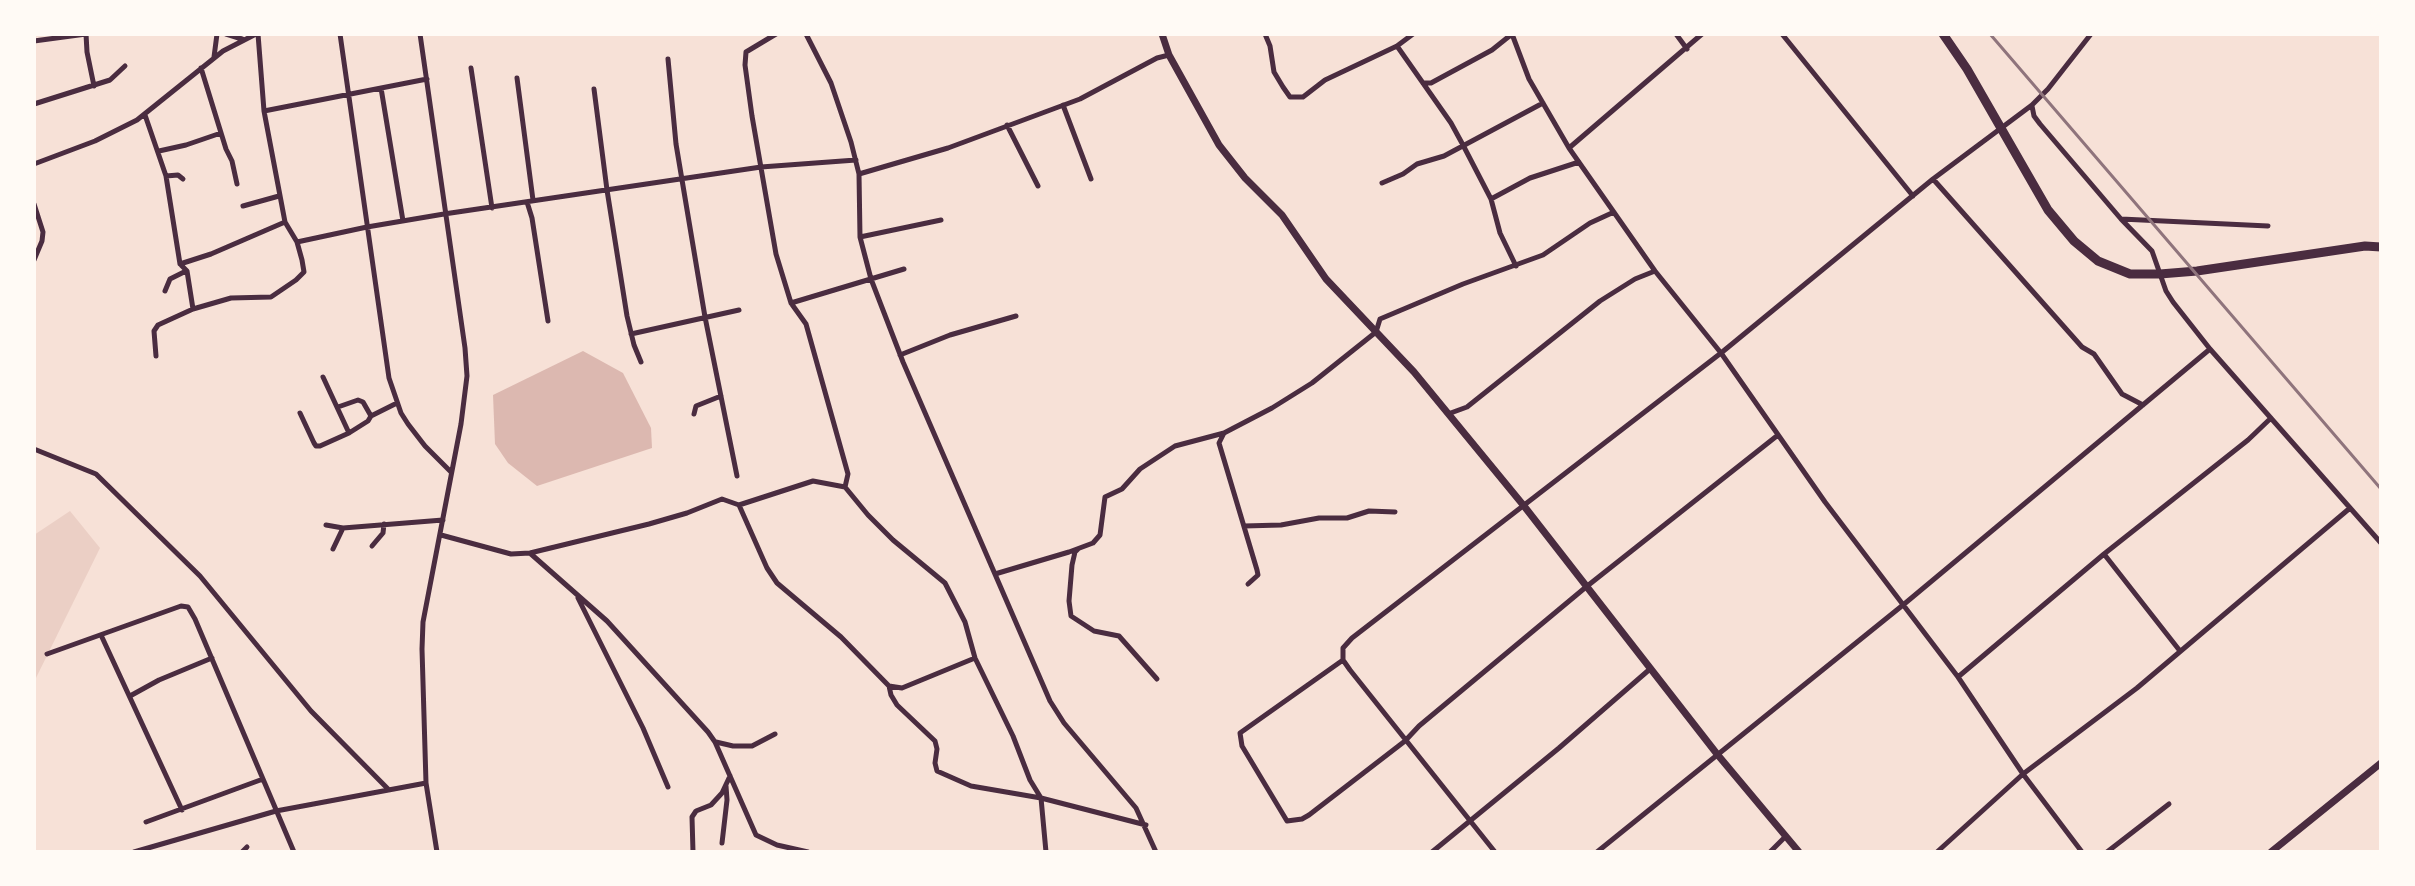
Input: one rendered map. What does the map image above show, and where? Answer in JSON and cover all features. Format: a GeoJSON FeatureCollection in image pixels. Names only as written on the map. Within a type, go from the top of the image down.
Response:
{"type":"FeatureCollection","features":[{"type":"Feature","properties":{"kind":"highway"},"geometry":{"type":"LineString","coordinates":[[1943,34],[1967,69],[2048,210],[2074,241],[2098,261],[2130,274],[2160,274],[2365,246],[2381,247]]}},
{"type":"Feature","properties":{"kind":"street"},"geometry":{"type":"LineString","coordinates":[[34,41],[86,34],[94,86]]}},
{"type":"Feature","properties":{"kind":"street"},"geometry":{"type":"LineString","coordinates":[[214,58],[217,34]]}},
{"type":"Feature","properties":{"kind":"street"},"geometry":{"type":"LineString","coordinates":[[226,34],[243,39]]}},
{"type":"Feature","properties":{"kind":"street"},"geometry":{"type":"LineString","coordinates":[[34,162],[95,141],[145,115],[214,58],[243,39],[257,34],[264,111],[279,196],[285,222],[297,242],[304,272],[271,297],[231,298],[193,309],[158,325],[154,331],[156,356]]}},
{"type":"Feature","properties":{"kind":"street"},"geometry":{"type":"LineString","coordinates":[[340,34],[389,378],[408,424],[452,473]]}},
{"type":"Feature","properties":{"kind":"street"},"geometry":{"type":"LineString","coordinates":[[420,34],[467,376],[441,535],[423,622],[426,783],[437,852]]}},
{"type":"Feature","properties":{"kind":"street"},"geometry":{"type":"LineString","coordinates":[[776,34],[746,52],[745,65],[776,254],[791,303],[806,324],[848,474],[845,487]]}},
{"type":"Feature","properties":{"kind":"street"},"geometry":{"type":"LineString","coordinates":[[806,34],[831,83],[856,160],[860,237],[871,279],[900,355],[1019,632],[1057,712],[1136,808],[1156,852]]}},
{"type":"Feature","properties":{"kind":"street"},"geometry":{"type":"LineString","coordinates":[[1162,34],[1169,55],[1219,145],[1245,178],[1282,215],[1326,279],[1414,372],[1524,506],[1717,754],[1799,852]]}},
{"type":"Feature","properties":{"kind":"street"},"geometry":{"type":"LineString","coordinates":[[1265,34],[1274,72],[1290,97],[1303,97],[1325,80],[1397,46],[1413,34]]}},
{"type":"Feature","properties":{"kind":"street"},"geometry":{"type":"LineString","coordinates":[[1423,83],[1431,83],[1492,50],[1512,34],[1529,79],[1569,148],[1655,271],[1721,353],[1825,502],[1958,677],[2023,774],[2082,852]]}},
{"type":"Feature","properties":{"kind":"street"},"geometry":{"type":"LineString","coordinates":[[1676,34],[1687,49]]}},
{"type":"Feature","properties":{"kind":"street"},"geometry":{"type":"LineString","coordinates":[[1569,148],[1702,34]]}},
{"type":"Feature","properties":{"kind":"street"},"geometry":{"type":"LineString","coordinates":[[1782,34],[1913,196]]}},
{"type":"Feature","properties":{"kind":"street"},"geometry":{"type":"LineString","coordinates":[[1495,852],[1343,660],[1343,648],[1721,353],[1933,179],[2032,105],[2091,34]]}},
{"type":"Feature","properties":{"kind":"street"},"geometry":{"type":"LineString","coordinates":[[1397,46],[1463,145],[1491,199],[1500,233],[1516,266]]}},
{"type":"Feature","properties":{"kind":"street"},"geometry":{"type":"LineString","coordinates":[[859,174],[948,148],[1080,99],[1157,58],[1169,55]]}},
{"type":"Feature","properties":{"kind":"street"},"geometry":{"type":"LineString","coordinates":[[668,59],[682,179],[705,317],[737,476]]}},
{"type":"Feature","properties":{"kind":"street"},"geometry":{"type":"LineString","coordinates":[[34,104],[110,80],[125,66]]}},
{"type":"Feature","properties":{"kind":"street"},"geometry":{"type":"LineString","coordinates":[[201,68],[237,184]]}},
{"type":"Feature","properties":{"kind":"street"},"geometry":{"type":"LineString","coordinates":[[471,68],[492,208]]}},
{"type":"Feature","properties":{"kind":"street"},"geometry":{"type":"LineString","coordinates":[[517,78],[532,218],[548,321]]}},
{"type":"Feature","properties":{"kind":"street"},"geometry":{"type":"LineString","coordinates":[[264,111],[427,79]]}},
{"type":"Feature","properties":{"kind":"street"},"geometry":{"type":"LineString","coordinates":[[381,88],[403,221]]}},
{"type":"Feature","properties":{"kind":"street"},"geometry":{"type":"LineString","coordinates":[[594,89],[631,334],[641,362]]}},
{"type":"Feature","properties":{"kind":"street"},"geometry":{"type":"LineString","coordinates":[[1382,183],[1417,164],[1444,156],[1543,103]]}},
{"type":"Feature","properties":{"kind":"street"},"geometry":{"type":"LineString","coordinates":[[1063,105],[1091,179]]}},
{"type":"Feature","properties":{"kind":"street"},"geometry":{"type":"LineString","coordinates":[[2032,105],[2034,116],[2040,124],[2152,251],[2166,291],[2210,349],[2381,543]]}},
{"type":"Feature","properties":{"kind":"street"},"geometry":{"type":"LineString","coordinates":[[145,115],[166,176],[180,264],[187,271],[193,309]]}},
{"type":"Feature","properties":{"kind":"street"},"geometry":{"type":"LineString","coordinates":[[1007,125],[1038,186]]}},
{"type":"Feature","properties":{"kind":"street"},"geometry":{"type":"LineString","coordinates":[[159,151],[221,133]]}},
{"type":"Feature","properties":{"kind":"street"},"geometry":{"type":"LineString","coordinates":[[297,242],[444,214],[761,167],[856,160]]}},
{"type":"Feature","properties":{"kind":"street"},"geometry":{"type":"LineString","coordinates":[[1491,199],[1530,178],[1579,162]]}},
{"type":"Feature","properties":{"kind":"street"},"geometry":{"type":"LineString","coordinates":[[166,176],[178,175],[183,179]]}},
{"type":"Feature","properties":{"kind":"street"},"geometry":{"type":"LineString","coordinates":[[1933,179],[2082,347],[2094,354],[2122,394],[2143,405]]}},
{"type":"Feature","properties":{"kind":"street"},"geometry":{"type":"LineString","coordinates":[[243,206],[279,196]]}},
{"type":"Feature","properties":{"kind":"street"},"geometry":{"type":"LineString","coordinates":[[34,204],[43,232],[34,260]]}},
{"type":"Feature","properties":{"kind":"street"},"geometry":{"type":"LineString","coordinates":[[995,574],[1079,548],[1098,539],[1105,497],[1122,489],[1140,469],[1175,446],[1224,433],[1248,421],[1312,383],[1376,332],[1380,319],[1543,255],[1590,223],[1614,212]]}},
{"type":"Feature","properties":{"kind":"street"},"geometry":{"type":"LineString","coordinates":[[2121,219],[2268,226]]}},
{"type":"Feature","properties":{"kind":"street"},"geometry":{"type":"LineString","coordinates":[[860,237],[941,220]]}},
{"type":"Feature","properties":{"kind":"street"},"geometry":{"type":"LineString","coordinates":[[180,264],[285,222]]}},
{"type":"Feature","properties":{"kind":"street"},"geometry":{"type":"LineString","coordinates":[[791,303],[904,269]]}},
{"type":"Feature","properties":{"kind":"street"},"geometry":{"type":"LineString","coordinates":[[165,291],[170,279],[187,271]]}},
{"type":"Feature","properties":{"kind":"street"},"geometry":{"type":"LineString","coordinates":[[1448,414],[1467,407],[1600,301],[1635,279],[1655,271]]}},
{"type":"Feature","properties":{"kind":"street"},"geometry":{"type":"LineString","coordinates":[[631,334],[739,310]]}},
{"type":"Feature","properties":{"kind":"street"},"geometry":{"type":"LineString","coordinates":[[900,355],[950,335],[1016,316]]}},
{"type":"Feature","properties":{"kind":"street"},"geometry":{"type":"LineString","coordinates":[[1597,852],[1903,605],[2210,349]]}},
{"type":"Feature","properties":{"kind":"street"},"geometry":{"type":"LineString","coordinates":[[323,377],[349,433]]}},
{"type":"Feature","properties":{"kind":"street"},"geometry":{"type":"LineString","coordinates":[[694,414],[696,406],[721,396]]}},
{"type":"Feature","properties":{"kind":"street"},"geometry":{"type":"LineString","coordinates":[[338,407],[358,400],[363,402],[371,416]]}},
{"type":"Feature","properties":{"kind":"street"},"geometry":{"type":"LineString","coordinates":[[300,413],[316,446],[349,433],[371,416],[397,403]]}},
{"type":"Feature","properties":{"kind":"street"},"geometry":{"type":"LineString","coordinates":[[1958,677],[2271,418]]}},
{"type":"Feature","properties":{"kind":"street"},"geometry":{"type":"LineString","coordinates":[[1224,433],[1219,443],[1258,575],[1248,584]]}},
{"type":"Feature","properties":{"kind":"street"},"geometry":{"type":"LineString","coordinates":[[1343,660],[1240,733],[1242,746],[1287,821],[1309,815],[1405,741],[1586,587],[1778,435]]}},
{"type":"Feature","properties":{"kind":"street"},"geometry":{"type":"LineString","coordinates":[[34,449],[96,474],[200,576],[311,711],[388,789]]}},
{"type":"Feature","properties":{"kind":"street"},"geometry":{"type":"LineString","coordinates":[[441,535],[511,554],[530,553],[687,513],[722,499],[739,505],[806,482],[845,487],[893,540],[945,583],[965,622],[975,658],[1041,798],[1046,852]]}},
{"type":"Feature","properties":{"kind":"street"},"geometry":{"type":"LineString","coordinates":[[739,505],[767,568],[777,583],[841,637],[889,686],[897,705],[935,741],[937,771],[971,786],[1041,798],[1146,825]]}},
{"type":"Feature","properties":{"kind":"street"},"geometry":{"type":"LineString","coordinates":[[1937,852],[2023,774],[2137,688],[2350,508]]}},
{"type":"Feature","properties":{"kind":"street"},"geometry":{"type":"LineString","coordinates":[[1244,526],[1347,518],[1369,511],[1395,512]]}},
{"type":"Feature","properties":{"kind":"street"},"geometry":{"type":"LineString","coordinates":[[326,525],[343,528],[443,520]]}},
{"type":"Feature","properties":{"kind":"street"},"geometry":{"type":"LineString","coordinates":[[372,546],[383,533],[384,524]]}},
{"type":"Feature","properties":{"kind":"street"},"geometry":{"type":"LineString","coordinates":[[333,549],[343,528]]}},
{"type":"Feature","properties":{"kind":"street"},"geometry":{"type":"LineString","coordinates":[[1079,548],[1072,565],[1071,616],[1094,631],[1119,636],[1157,679]]}},
{"type":"Feature","properties":{"kind":"street"},"geometry":{"type":"LineString","coordinates":[[530,553],[607,621],[715,742],[756,835],[777,845],[808,852]]}},
{"type":"Feature","properties":{"kind":"street"},"geometry":{"type":"LineString","coordinates":[[2104,554],[2180,651]]}},
{"type":"Feature","properties":{"kind":"street"},"geometry":{"type":"LineString","coordinates":[[573,590],[643,728],[668,787]]}},
{"type":"Feature","properties":{"kind":"street"},"geometry":{"type":"LineString","coordinates":[[47,654],[181,606],[188,607],[294,852]]}},
{"type":"Feature","properties":{"kind":"street"},"geometry":{"type":"LineString","coordinates":[[101,635],[182,810]]}},
{"type":"Feature","properties":{"kind":"street"},"geometry":{"type":"LineString","coordinates":[[129,697],[159,680],[212,658]]}},
{"type":"Feature","properties":{"kind":"street"},"geometry":{"type":"LineString","coordinates":[[889,686],[902,688],[975,658]]}},
{"type":"Feature","properties":{"kind":"street"},"geometry":{"type":"LineString","coordinates":[[1432,852],[1650,669]]}},
{"type":"Feature","properties":{"kind":"street"},"geometry":{"type":"LineString","coordinates":[[715,742],[752,746],[775,734]]}},
{"type":"Feature","properties":{"kind":"street"},"geometry":{"type":"LineString","coordinates":[[2271,852],[2381,763]]}},
{"type":"Feature","properties":{"kind":"street"},"geometry":{"type":"LineString","coordinates":[[693,852],[692,817],[696,811],[711,805],[722,793],[730,776]]}},
{"type":"Feature","properties":{"kind":"street"},"geometry":{"type":"LineString","coordinates":[[146,822],[263,779]]}},
{"type":"Feature","properties":{"kind":"street"},"geometry":{"type":"LineString","coordinates":[[134,852],[276,811],[426,783]]}},
{"type":"Feature","properties":{"kind":"street"},"geometry":{"type":"LineString","coordinates":[[722,843],[726,785]]}},
{"type":"Feature","properties":{"kind":"street"},"geometry":{"type":"LineString","coordinates":[[2107,852],[2169,804]]}},
{"type":"Feature","properties":{"kind":"street"},"geometry":{"type":"LineString","coordinates":[[1770,852],[1786,836]]}},
{"type":"Feature","properties":{"kind":"shaded area"},"geometry":{"type":"Polygon","coordinates":[[[583,351],[623,373],[651,428],[652,448],[537,486],[508,463],[495,444],[493,395],[583,351]]]}},
{"type":"Feature","properties":{"kind":"shaded area"},"geometry":{"type":"Polygon","coordinates":[[[70,511],[100,548],[34,682],[34,535],[70,511]]]}},
{"type":"Feature","properties":{"kind":"railway"},"geometry":{"type":"LineString","coordinates":[[1990,34],[2381,489]]}}]}
